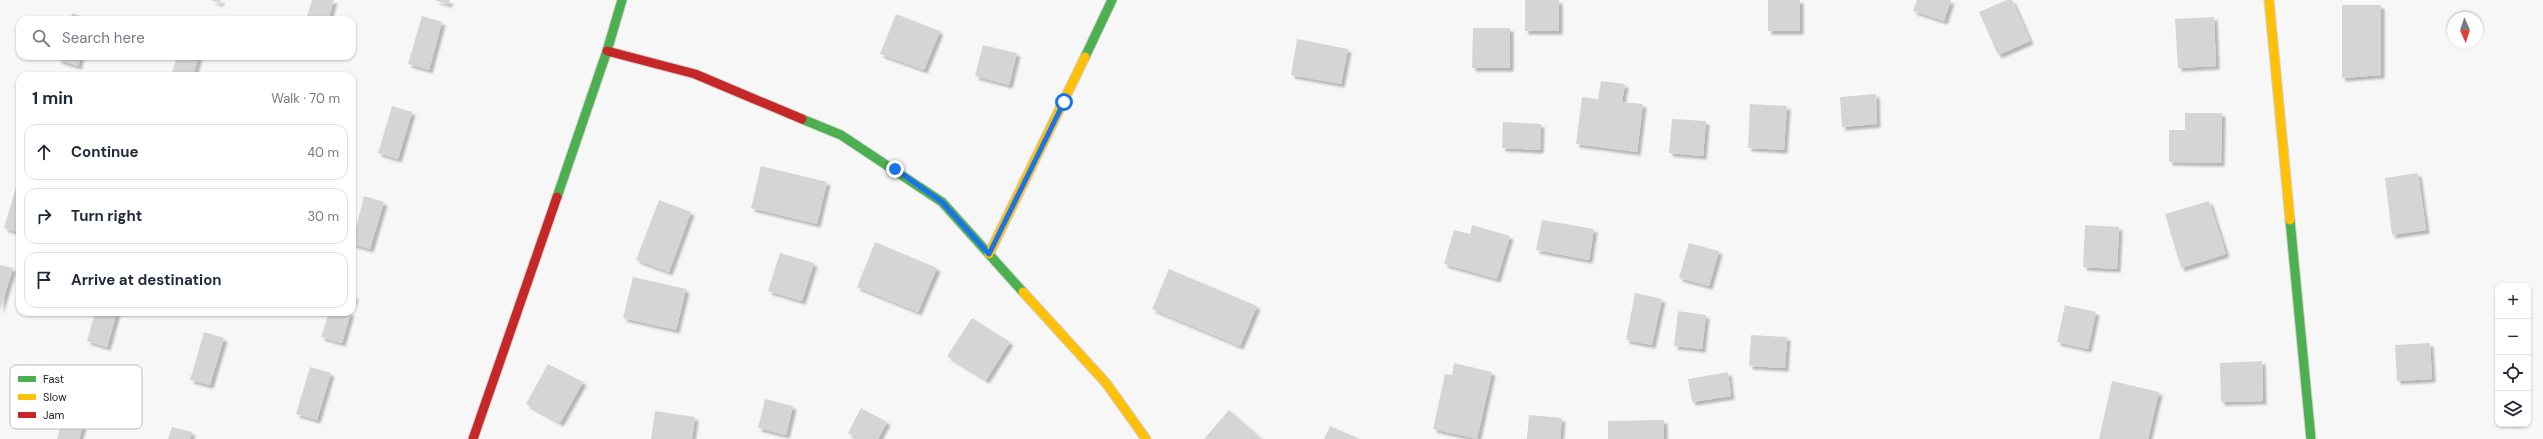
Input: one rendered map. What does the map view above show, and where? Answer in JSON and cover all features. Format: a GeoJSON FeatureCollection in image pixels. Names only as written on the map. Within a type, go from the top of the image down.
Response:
{"type":"FeatureCollection","features":[{"type":"Feature","properties":{"kind":"street"},"geometry":{"type":"LineString","coordinates":[[473,439],[607,50],[622,0]]}},
{"type":"Feature","properties":{"kind":"street"},"geometry":{"type":"LineString","coordinates":[[989,254],[1112,0]]}},
{"type":"Feature","properties":{"kind":"street"},"geometry":{"type":"LineString","coordinates":[[2269,0],[2311,439]]}},
{"type":"Feature","properties":{"kind":"street"},"geometry":{"type":"LineString","coordinates":[[607,50],[695,74],[841,135],[942,202],[1106,383],[1146,439]]}},
{"type":"Feature","properties":{"kind":"building"},"geometry":{"type":"Polygon","coordinates":[[[210,0],[221,0],[220,3],[210,0]]]}},
{"type":"Feature","properties":{"kind":"building"},"geometry":{"type":"Polygon","coordinates":[[[312,0],[334,0],[329,16],[307,16],[312,0]]]}},
{"type":"Feature","properties":{"kind":"building"},"geometry":{"type":"Polygon","coordinates":[[[434,0],[450,0],[448,4],[434,0]]]}},
{"type":"Feature","properties":{"kind":"building"},"geometry":{"type":"Polygon","coordinates":[[[1525,0],[1559,0],[1559,31],[1525,31],[1525,0]]]}},
{"type":"Feature","properties":{"kind":"building"},"geometry":{"type":"Polygon","coordinates":[[[1768,0],[1800,0],[1800,31],[1768,31],[1768,0]]]}},
{"type":"Feature","properties":{"kind":"building"},"geometry":{"type":"Polygon","coordinates":[[[1917,0],[1951,0],[1944,21],[1913,11],[1917,0]]]}},
{"type":"Feature","properties":{"kind":"building"},"geometry":{"type":"Polygon","coordinates":[[[2007,0],[2012,0],[2030,41],[1998,55],[1979,12],[2007,0]]]}},
{"type":"Feature","properties":{"kind":"building"},"geometry":{"type":"Polygon","coordinates":[[[2342,5],[2381,5],[2381,75],[2342,78],[2342,5]]]}},
{"type":"Feature","properties":{"kind":"building"},"geometry":{"type":"Polygon","coordinates":[[[72,13],[81,16],[71,16],[72,13]]]}},
{"type":"Feature","properties":{"kind":"building"},"geometry":{"type":"Polygon","coordinates":[[[896,14],[940,31],[924,70],[880,54],[896,14]]]}},
{"type":"Feature","properties":{"kind":"building"},"geometry":{"type":"Polygon","coordinates":[[[422,16],[442,22],[429,70],[408,64],[422,16]]]}},
{"type":"Feature","properties":{"kind":"building"},"geometry":{"type":"Polygon","coordinates":[[[2214,17],[2216,66],[2178,68],[2175,19],[2214,17]]]}},
{"type":"Feature","properties":{"kind":"building"},"geometry":{"type":"Polygon","coordinates":[[[1473,28],[1510,28],[1510,68],[1472,68],[1473,28]]]}},
{"type":"Feature","properties":{"kind":"building"},"geometry":{"type":"Polygon","coordinates":[[[1297,39],[1348,49],[1341,84],[1291,75],[1297,39]]]}},
{"type":"Feature","properties":{"kind":"building"},"geometry":{"type":"Polygon","coordinates":[[[983,45],[1017,53],[1009,85],[975,76],[983,45]]]}},
{"type":"Feature","properties":{"kind":"building"},"geometry":{"type":"Polygon","coordinates":[[[58,60],[80,60],[78,66],[58,60]]]}},
{"type":"Feature","properties":{"kind":"building"},"geometry":{"type":"Polygon","coordinates":[[[176,60],[198,60],[194,72],[172,72],[176,60]]]}},
{"type":"Feature","properties":{"kind":"building"},"geometry":{"type":"Polygon","coordinates":[[[1601,81],[1625,84],[1622,102],[1643,104],[1637,152],[1576,144],[1582,97],[1598,99],[1601,81]]]}},
{"type":"Feature","properties":{"kind":"building"},"geometry":{"type":"Polygon","coordinates":[[[1876,94],[1877,124],[1842,127],[1840,97],[1876,94]]]}},
{"type":"Feature","properties":{"kind":"building"},"geometry":{"type":"Polygon","coordinates":[[[1750,104],[1787,106],[1784,150],[1748,148],[1750,104]]]}},
{"type":"Feature","properties":{"kind":"building"},"geometry":{"type":"Polygon","coordinates":[[[392,106],[412,112],[398,159],[378,153],[392,106]]]}},
{"type":"Feature","properties":{"kind":"building"},"geometry":{"type":"Polygon","coordinates":[[[2185,113],[2222,113],[2221,163],[2169,162],[2169,130],[2185,130],[2185,113]]]}},
{"type":"Feature","properties":{"kind":"building"},"geometry":{"type":"Polygon","coordinates":[[[1672,119],[1706,121],[1703,156],[1669,153],[1672,119]]]}},
{"type":"Feature","properties":{"kind":"building"},"geometry":{"type":"Polygon","coordinates":[[[1503,122],[1541,124],[1540,150],[1502,148],[1503,122]]]}},
{"type":"Feature","properties":{"kind":"building"},"geometry":{"type":"Polygon","coordinates":[[[761,166],[827,182],[817,224],[751,208],[761,166]]]}},
{"type":"Feature","properties":{"kind":"building"},"geometry":{"type":"Polygon","coordinates":[[[2418,173],[2426,230],[2392,235],[2385,178],[2418,173]]]}},
{"type":"Feature","properties":{"kind":"building"},"geometry":{"type":"Polygon","coordinates":[[[16,188],[16,232],[4,228],[16,188]]]}},
{"type":"Feature","properties":{"kind":"building"},"geometry":{"type":"Polygon","coordinates":[[[364,196],[384,202],[370,249],[356,245],[356,228],[364,196]]]}},
{"type":"Feature","properties":{"kind":"building"},"geometry":{"type":"Polygon","coordinates":[[[659,200],[691,212],[669,272],[636,260],[659,200]]]}},
{"type":"Feature","properties":{"kind":"building"},"geometry":{"type":"Polygon","coordinates":[[[2209,201],[2226,254],[2181,268],[2165,214],[2209,201]]]}},
{"type":"Feature","properties":{"kind":"building"},"geometry":{"type":"Polygon","coordinates":[[[1542,220],[1594,229],[1589,260],[1536,250],[1542,220]]]}},
{"type":"Feature","properties":{"kind":"building"},"geometry":{"type":"Polygon","coordinates":[[[1472,225],[1510,236],[1497,279],[1444,264],[1454,230],[1470,234],[1472,225]]]}},
{"type":"Feature","properties":{"kind":"building"},"geometry":{"type":"Polygon","coordinates":[[[2085,225],[2119,227],[2117,269],[2083,267],[2085,225]]]}},
{"type":"Feature","properties":{"kind":"building"},"geometry":{"type":"Polygon","coordinates":[[[875,242],[937,268],[918,312],[857,287],[875,242]]]}},
{"type":"Feature","properties":{"kind":"building"},"geometry":{"type":"Polygon","coordinates":[[[1689,243],[1719,251],[1709,286],[1679,278],[1689,243]]]}},
{"type":"Feature","properties":{"kind":"building"},"geometry":{"type":"Polygon","coordinates":[[[780,253],[814,263],[802,301],[768,291],[780,253]]]}},
{"type":"Feature","properties":{"kind":"building"},"geometry":{"type":"Polygon","coordinates":[[[0,265],[13,268],[0,310],[0,265]]]}},
{"type":"Feature","properties":{"kind":"building"},"geometry":{"type":"Polygon","coordinates":[[[1169,269],[1257,306],[1240,346],[1152,309],[1169,269]]]}},
{"type":"Feature","properties":{"kind":"building"},"geometry":{"type":"Polygon","coordinates":[[[633,277],[686,289],[676,330],[623,318],[633,277]]]}},
{"type":"Feature","properties":{"kind":"building"},"geometry":{"type":"Polygon","coordinates":[[[1635,293],[1662,299],[1652,345],[1626,340],[1635,293]]]}},
{"type":"Feature","properties":{"kind":"building"},"geometry":{"type":"Polygon","coordinates":[[[2065,305],[2096,312],[2088,349],[2057,342],[2065,305]]]}},
{"type":"Feature","properties":{"kind":"building"},"geometry":{"type":"Polygon","coordinates":[[[1678,311],[1706,315],[1702,349],[1674,346],[1678,311]]]}},
{"type":"Feature","properties":{"kind":"building"},"geometry":{"type":"Polygon","coordinates":[[[94,316],[116,316],[107,347],[87,341],[94,316]]]}},
{"type":"Feature","properties":{"kind":"building"},"geometry":{"type":"Polygon","coordinates":[[[328,316],[350,316],[342,343],[321,337],[328,316]]]}},
{"type":"Feature","properties":{"kind":"building"},"geometry":{"type":"Polygon","coordinates":[[[972,318],[1010,342],[986,380],[947,356],[972,318]]]}},
{"type":"Feature","properties":{"kind":"building"},"geometry":{"type":"Polygon","coordinates":[[[204,332],[224,338],[210,385],[190,380],[204,332]]]}},
{"type":"Feature","properties":{"kind":"building"},"geometry":{"type":"Polygon","coordinates":[[[1751,335],[1787,337],[1785,368],[1749,366],[1751,335]]]}},
{"type":"Feature","properties":{"kind":"building"},"geometry":{"type":"Polygon","coordinates":[[[2430,343],[2432,379],[2397,381],[2395,345],[2430,343]]]}},
{"type":"Feature","properties":{"kind":"building"},"geometry":{"type":"Polygon","coordinates":[[[2262,361],[2263,401],[2221,402],[2220,363],[2262,361]]]}},
{"type":"Feature","properties":{"kind":"building"},"geometry":{"type":"Polygon","coordinates":[[[1454,363],[1492,372],[1477,439],[1433,429],[1445,374],[1452,375],[1454,363]]]}},
{"type":"Feature","properties":{"kind":"building"},"geometry":{"type":"Polygon","coordinates":[[[548,364],[583,382],[560,423],[526,404],[548,364]]]}},
{"type":"Feature","properties":{"kind":"building"},"geometry":{"type":"Polygon","coordinates":[[[310,367],[331,373],[317,420],[296,414],[310,367]]]}},
{"type":"Feature","properties":{"kind":"building"},"geometry":{"type":"Polygon","coordinates":[[[1728,372],[1731,396],[1692,402],[1688,379],[1728,372]]]}},
{"type":"Feature","properties":{"kind":"building"},"geometry":{"type":"Polygon","coordinates":[[[2112,381],[2159,392],[2148,439],[2099,439],[2112,381]]]}},
{"type":"Feature","properties":{"kind":"building"},"geometry":{"type":"Polygon","coordinates":[[[765,399],[793,406],[786,435],[758,428],[765,399]]]}},
{"type":"Feature","properties":{"kind":"building"},"geometry":{"type":"Polygon","coordinates":[[[861,408],[887,422],[878,439],[860,439],[848,433],[861,408]]]}},
{"type":"Feature","properties":{"kind":"building"},"geometry":{"type":"Polygon","coordinates":[[[1229,410],[1262,439],[1204,439],[1229,410]]]}},
{"type":"Feature","properties":{"kind":"building"},"geometry":{"type":"Polygon","coordinates":[[[655,411],[695,417],[692,439],[651,439],[655,411]]]}},
{"type":"Feature","properties":{"kind":"building"},"geometry":{"type":"Polygon","coordinates":[[[1529,415],[1562,418],[1560,439],[1527,439],[1529,415]]]}},
{"type":"Feature","properties":{"kind":"building"},"geometry":{"type":"Polygon","coordinates":[[[1664,420],[1664,439],[1608,439],[1608,421],[1664,420]]]}},
{"type":"Feature","properties":{"kind":"building"},"geometry":{"type":"Polygon","coordinates":[[[1330,426],[1360,439],[1324,439],[1330,426]]]}},
{"type":"Feature","properties":{"kind":"building"},"geometry":{"type":"Polygon","coordinates":[[[172,427],[192,432],[190,439],[168,439],[172,427]]]}},
{"type":"Feature","properties":{"kind":"building"},"geometry":{"type":"Polygon","coordinates":[[[60,429],[82,429],[79,439],[57,439],[60,429]]]}},
{"type":"Feature","properties":{"kind":"traffic: fast"},"geometry":{"type":"LineString","coordinates":[[557,197],[607,51],[622,0]]}},
{"type":"Feature","properties":{"kind":"traffic: fast"},"geometry":{"type":"LineString","coordinates":[[1085,57],[1112,0]]}},
{"type":"Feature","properties":{"kind":"traffic: fast"},"geometry":{"type":"LineString","coordinates":[[802,119],[841,135],[942,202],[1023,292]]}},
{"type":"Feature","properties":{"kind":"traffic: fast"},"geometry":{"type":"LineString","coordinates":[[2290,220],[2311,439]]}},
{"type":"Feature","properties":{"kind":"traffic: slow"},"geometry":{"type":"LineString","coordinates":[[2269,0],[2290,220]]}},
{"type":"Feature","properties":{"kind":"traffic: slow"},"geometry":{"type":"LineString","coordinates":[[989,254],[1085,57]]}},
{"type":"Feature","properties":{"kind":"traffic: slow"},"geometry":{"type":"LineString","coordinates":[[1023,292],[1106,383],[1146,439]]}},
{"type":"Feature","properties":{"kind":"traffic: jam"},"geometry":{"type":"LineString","coordinates":[[607,51],[695,74],[802,119]]}},
{"type":"Feature","properties":{"kind":"traffic: jam"},"geometry":{"type":"LineString","coordinates":[[473,439],[557,197]]}},
{"type":"Feature","properties":{"kind":"route"},"geometry":{"type":"LineString","coordinates":[[895,169],[942,202],[989,254],[1064,102]]}}]}
